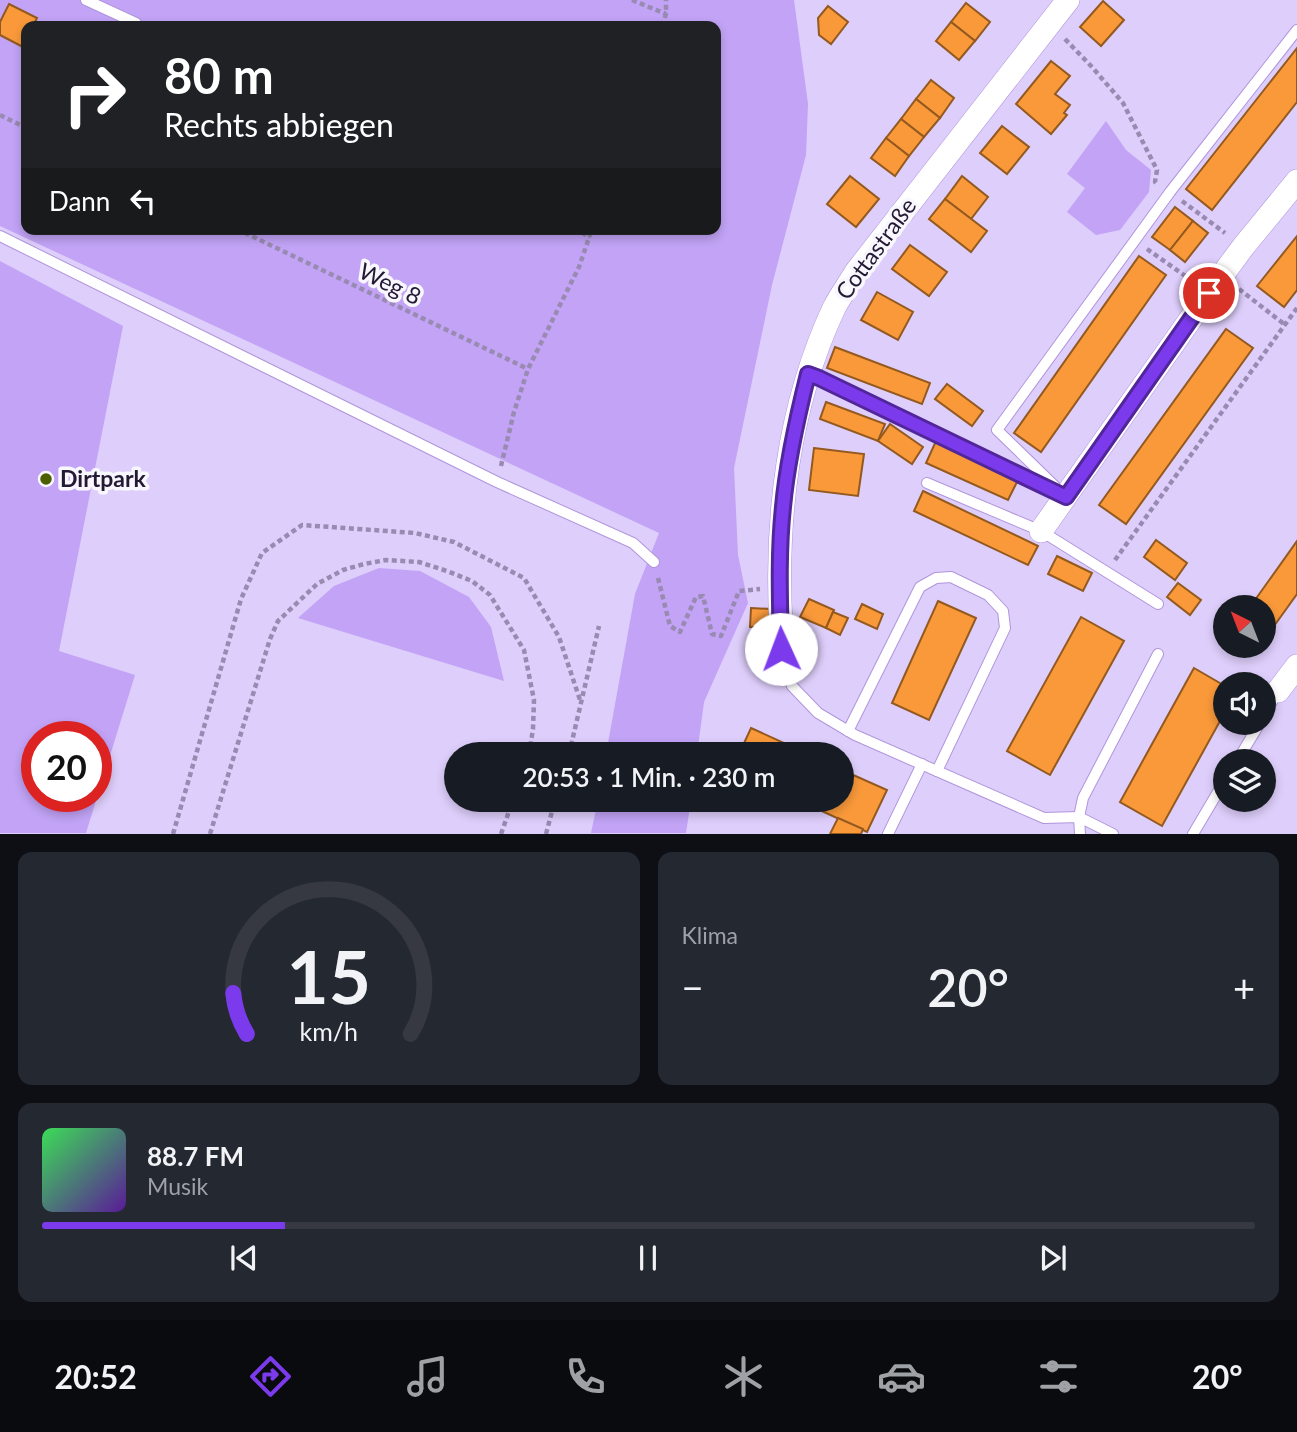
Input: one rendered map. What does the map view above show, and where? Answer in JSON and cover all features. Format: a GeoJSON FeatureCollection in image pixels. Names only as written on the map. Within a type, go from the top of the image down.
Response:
{"type":"FeatureCollection","features":[{"type":"Feature","properties":{"kind":"street","name":"Cottastraße"},"geometry":{"type":"LineString","coordinates":[[781,626],[779,588],[782,508],[794,429],[815,352],[835,306],[856,272],[1068,0]]}},
{"type":"Feature","properties":{"kind":"street"},"geometry":{"type":"LineString","coordinates":[[1041,531],[1215,284],[1297,181]]}},
{"type":"Feature","properties":{"kind":"street"},"geometry":{"type":"LineString","coordinates":[[1278,691],[1297,666]]}},
{"type":"Feature","properties":{"kind":"lane"},"geometry":{"type":"LineString","coordinates":[[86,0],[132,21]]}},
{"type":"Feature","properties":{"kind":"lane"},"geometry":{"type":"LineString","coordinates":[[1066,497],[997,430],[1170,192],[1297,30]]}},
{"type":"Feature","properties":{"kind":"lane"},"geometry":{"type":"LineString","coordinates":[[0,236],[498,482],[633,543],[654,562]]}},
{"type":"Feature","properties":{"kind":"lane"},"geometry":{"type":"LineString","coordinates":[[808,374],[1066,497]]}},
{"type":"Feature","properties":{"kind":"lane"},"geometry":{"type":"LineString","coordinates":[[927,483],[1041,531],[1158,604]]}},
{"type":"Feature","properties":{"kind":"lane"},"geometry":{"type":"LineString","coordinates":[[848,731],[920,587],[936,579],[951,578],[988,595],[1003,611],[1005,628],[937,771]]}},
{"type":"Feature","properties":{"kind":"lane"},"geometry":{"type":"LineString","coordinates":[[781,626],[781,649],[792,686],[818,713],[848,731],[1044,818],[1079,817],[1113,834]]}},
{"type":"Feature","properties":{"kind":"lane"},"geometry":{"type":"LineString","coordinates":[[1080,834],[1079,817],[1083,798],[1158,654]]}},
{"type":"Feature","properties":{"kind":"lane"},"geometry":{"type":"LineString","coordinates":[[1276,695],[1278,691]]}},
{"type":"Feature","properties":{"kind":"lane"},"geometry":{"type":"LineString","coordinates":[[888,834],[922,764]]}},
{"type":"Feature","properties":{"kind":"lane"},"geometry":{"type":"LineString","coordinates":[[1193,834],[1213,800]]}},
{"type":"Feature","properties":{"kind":"path"},"geometry":{"type":"LineString","coordinates":[[632,0],[666,14]]}},
{"type":"Feature","properties":{"kind":"path"},"geometry":{"type":"LineString","coordinates":[[664,21],[666,0]]}},
{"type":"Feature","properties":{"kind":"path"},"geometry":{"type":"LineString","coordinates":[[1050,23],[1123,103],[1157,170],[1155,182],[1243,247]]}},
{"type":"Feature","properties":{"kind":"path"},"geometry":{"type":"LineString","coordinates":[[0,115],[21,126]]}},
{"type":"Feature","properties":{"kind":"path","name":"Weg 8"},"geometry":{"type":"LineString","coordinates":[[249,235],[528,369]]}},
{"type":"Feature","properties":{"kind":"path"},"geometry":{"type":"LineString","coordinates":[[498,482],[514,412],[528,369],[579,267],[590,237],[586,235]]}},
{"type":"Feature","properties":{"kind":"path"},"geometry":{"type":"LineString","coordinates":[[1135,240],[1284,324]]}},
{"type":"Feature","properties":{"kind":"path"},"geometry":{"type":"LineString","coordinates":[[1107,573],[1297,308]]}},
{"type":"Feature","properties":{"kind":"path"},"geometry":{"type":"LineString","coordinates":[[173,834],[241,599],[262,553],[302,525],[415,533],[454,542],[524,578],[559,637],[581,703]]}},
{"type":"Feature","properties":{"kind":"path"},"geometry":{"type":"LineString","coordinates":[[210,834],[270,639],[278,621],[317,584],[344,570],[364,564],[386,560],[419,562],[472,581],[490,595],[524,650],[534,700],[530,742]]}},
{"type":"Feature","properties":{"kind":"path"},"geometry":{"type":"LineString","coordinates":[[654,562],[670,626],[680,632],[696,597],[703,596],[712,634],[721,636],[739,591]]}},
{"type":"Feature","properties":{"kind":"path"},"geometry":{"type":"LineString","coordinates":[[572,742],[600,626]]}},
{"type":"Feature","properties":{"kind":"path"},"geometry":{"type":"LineString","coordinates":[[501,834],[509,812]]}},
{"type":"Feature","properties":{"kind":"path"},"geometry":{"type":"LineString","coordinates":[[545,834],[551,812]]}},
{"type":"Feature","properties":{"kind":"shaded area"},"geometry":{"type":"Polygon","coordinates":[[[0,0],[794,0],[808,104],[806,155],[772,285],[734,468],[738,555],[748,603],[704,702],[699,742],[608,742],[635,594],[659,533],[0,226],[0,0]]]}},
{"type":"Feature","properties":{"kind":"shaded area"},"geometry":{"type":"Polygon","coordinates":[[[1106,121],[1126,150],[1151,170],[1149,192],[1120,230],[1096,235],[1067,212],[1085,188],[1067,174],[1106,121]]]}},
{"type":"Feature","properties":{"kind":"shaded area","name":"Dirtpark"},"geometry":{"type":"Polygon","coordinates":[[[0,261],[123,326],[59,651],[135,675],[112,749],[112,721],[21,721],[21,812],[93,812],[86,833],[0,833],[0,261]]]}},
{"type":"Feature","properties":{"kind":"shaded area"},"geometry":{"type":"Polygon","coordinates":[[[379,568],[420,571],[469,597],[491,627],[504,681],[298,618],[334,586],[379,568]]]}},
{"type":"Feature","properties":{"kind":"shaded area"},"geometry":{"type":"Polygon","coordinates":[[[595,812],[689,812],[686,833],[591,833],[595,812]]]}},
{"type":"Feature","properties":{"kind":"building"},"geometry":{"type":"Polygon","coordinates":[[[1103,1],[1124,20],[1101,46],[1080,27],[1103,1]]]}},
{"type":"Feature","properties":{"kind":"building"},"geometry":{"type":"Polygon","coordinates":[[[966,3],[990,22],[975,41],[951,22],[966,3]]]}},
{"type":"Feature","properties":{"kind":"building"},"geometry":{"type":"Polygon","coordinates":[[[9,4],[37,18],[36,21],[21,21],[21,46],[0,35],[0,22],[9,4]]]}},
{"type":"Feature","properties":{"kind":"building"},"geometry":{"type":"Polygon","coordinates":[[[828,6],[848,22],[831,44],[819,35],[818,18],[828,6]]]}},
{"type":"Feature","properties":{"kind":"building"},"geometry":{"type":"Polygon","coordinates":[[[951,22],[975,41],[959,60],[936,41],[951,22]]]}},
{"type":"Feature","properties":{"kind":"building"},"geometry":{"type":"Polygon","coordinates":[[[1297,48],[1297,102],[1212,210],[1186,189],[1297,48]]]}},
{"type":"Feature","properties":{"kind":"building"},"geometry":{"type":"Polygon","coordinates":[[[1051,61],[1070,76],[1055,94],[1070,105],[1064,113],[1067,115],[1051,134],[1016,104],[1051,61]]]}},
{"type":"Feature","properties":{"kind":"building"},"geometry":{"type":"Polygon","coordinates":[[[931,80],[954,98],[940,118],[916,99],[931,80]]]}},
{"type":"Feature","properties":{"kind":"building"},"geometry":{"type":"Polygon","coordinates":[[[916,99],[940,118],[924,137],[901,119],[916,99]]]}},
{"type":"Feature","properties":{"kind":"building"},"geometry":{"type":"Polygon","coordinates":[[[901,119],[924,137],[909,156],[886,138],[901,119]]]}},
{"type":"Feature","properties":{"kind":"building"},"geometry":{"type":"Polygon","coordinates":[[[1002,126],[1029,147],[1007,174],[980,153],[1002,126]]]}},
{"type":"Feature","properties":{"kind":"building"},"geometry":{"type":"Polygon","coordinates":[[[886,138],[909,156],[895,176],[871,158],[886,138]]]}},
{"type":"Feature","properties":{"kind":"building"},"geometry":{"type":"Polygon","coordinates":[[[850,176],[879,199],[856,227],[827,204],[850,176]]]}},
{"type":"Feature","properties":{"kind":"building"},"geometry":{"type":"Polygon","coordinates":[[[962,176],[988,197],[971,219],[945,199],[962,176]]]}},
{"type":"Feature","properties":{"kind":"building"},"geometry":{"type":"Polygon","coordinates":[[[945,199],[987,231],[971,252],[929,219],[945,199]]]}},
{"type":"Feature","properties":{"kind":"building"},"geometry":{"type":"Polygon","coordinates":[[[1175,207],[1193,221],[1170,250],[1152,237],[1175,207]]]}},
{"type":"Feature","properties":{"kind":"building"},"geometry":{"type":"Polygon","coordinates":[[[1193,221],[1208,233],[1185,262],[1170,250],[1193,221]]]}},
{"type":"Feature","properties":{"kind":"building"},"geometry":{"type":"Polygon","coordinates":[[[1297,236],[1297,290],[1284,307],[1257,286],[1297,236]]]}},
{"type":"Feature","properties":{"kind":"building"},"geometry":{"type":"Polygon","coordinates":[[[910,245],[947,272],[929,296],[892,269],[910,245]]]}},
{"type":"Feature","properties":{"kind":"building"},"geometry":{"type":"Polygon","coordinates":[[[1139,256],[1166,275],[1041,452],[1014,433],[1139,256]]]}},
{"type":"Feature","properties":{"kind":"building"},"geometry":{"type":"Polygon","coordinates":[[[877,292],[913,312],[898,340],[861,320],[877,292]]]}},
{"type":"Feature","properties":{"kind":"building"},"geometry":{"type":"Polygon","coordinates":[[[1226,329],[1253,348],[1126,524],[1099,505],[1226,329]]]}},
{"type":"Feature","properties":{"kind":"building"},"geometry":{"type":"Polygon","coordinates":[[[835,347],[930,383],[922,404],[827,368],[835,347]]]}},
{"type":"Feature","properties":{"kind":"building"},"geometry":{"type":"Polygon","coordinates":[[[947,384],[983,411],[972,426],[935,399],[947,384]]]}},
{"type":"Feature","properties":{"kind":"building"},"geometry":{"type":"Polygon","coordinates":[[[826,402],[885,424],[878,441],[820,419],[826,402]]]}},
{"type":"Feature","properties":{"kind":"building"},"geometry":{"type":"Polygon","coordinates":[[[890,424],[923,447],[912,464],[878,441],[890,424]]]}},
{"type":"Feature","properties":{"kind":"building"},"geometry":{"type":"Polygon","coordinates":[[[936,441],[1019,478],[1008,500],[926,463],[936,441]]]}},
{"type":"Feature","properties":{"kind":"building"},"geometry":{"type":"Polygon","coordinates":[[[814,448],[864,454],[858,496],[809,490],[814,448]]]}},
{"type":"Feature","properties":{"kind":"building"},"geometry":{"type":"Polygon","coordinates":[[[923,491],[1038,546],[1028,565],[914,511],[923,491]]]}},
{"type":"Feature","properties":{"kind":"building"},"geometry":{"type":"Polygon","coordinates":[[[1156,540],[1187,563],[1175,580],[1144,557],[1156,540]]]}},
{"type":"Feature","properties":{"kind":"building"},"geometry":{"type":"Polygon","coordinates":[[[1297,541],[1297,594],[1276,623],[1276,595],[1259,595],[1297,541]]]}},
{"type":"Feature","properties":{"kind":"building"},"geometry":{"type":"Polygon","coordinates":[[[1057,556],[1092,573],[1083,591],[1048,574],[1057,556]]]}},
{"type":"Feature","properties":{"kind":"building"},"geometry":{"type":"Polygon","coordinates":[[[1178,583],[1201,600],[1190,615],[1167,597],[1178,583]]]}},
{"type":"Feature","properties":{"kind":"building"},"geometry":{"type":"Polygon","coordinates":[[[809,599],[834,610],[826,628],[800,617],[809,599]]]}},
{"type":"Feature","properties":{"kind":"building"},"geometry":{"type":"Polygon","coordinates":[[[938,601],[976,618],[929,720],[892,703],[938,601]]]}},
{"type":"Feature","properties":{"kind":"building"},"geometry":{"type":"Polygon","coordinates":[[[862,604],[883,614],[877,629],[855,619],[862,604]]]}},
{"type":"Feature","properties":{"kind":"building"},"geometry":{"type":"Polygon","coordinates":[[[751,608],[771,609],[770,627],[750,627],[751,608]]]}},
{"type":"Feature","properties":{"kind":"building"},"geometry":{"type":"Polygon","coordinates":[[[833,612],[848,618],[840,635],[826,628],[833,612]]]}},
{"type":"Feature","properties":{"kind":"building"},"geometry":{"type":"Polygon","coordinates":[[[1081,617],[1124,641],[1050,775],[1007,751],[1081,617]]]}},
{"type":"Feature","properties":{"kind":"building"},"geometry":{"type":"Polygon","coordinates":[[[1194,668],[1213,679],[1213,734],[1162,826],[1120,802],[1194,668]]]}},
{"type":"Feature","properties":{"kind":"building"},"geometry":{"type":"Polygon","coordinates":[[[751,728],[782,742],[745,742],[751,728]]]}},
{"type":"Feature","properties":{"kind":"building"},"geometry":{"type":"Polygon","coordinates":[[[854,775],[887,790],[867,832],[824,812],[854,812],[854,775]]]}},
{"type":"Feature","properties":{"kind":"building"},"geometry":{"type":"Polygon","coordinates":[[[838,818],[863,829],[861,834],[830,834],[838,818]]]}},
{"type":"Feature","properties":{"kind":"place","name":"Dirtpark"},"geometry":{"type":"Point","coordinates":[46,479]}},
{"type":"Feature","properties":{"kind":"route"},"geometry":{"type":"LineString","coordinates":[[781,649],[779,588],[782,508],[794,429],[808,374],[1066,497],[1209,293]]}}]}
